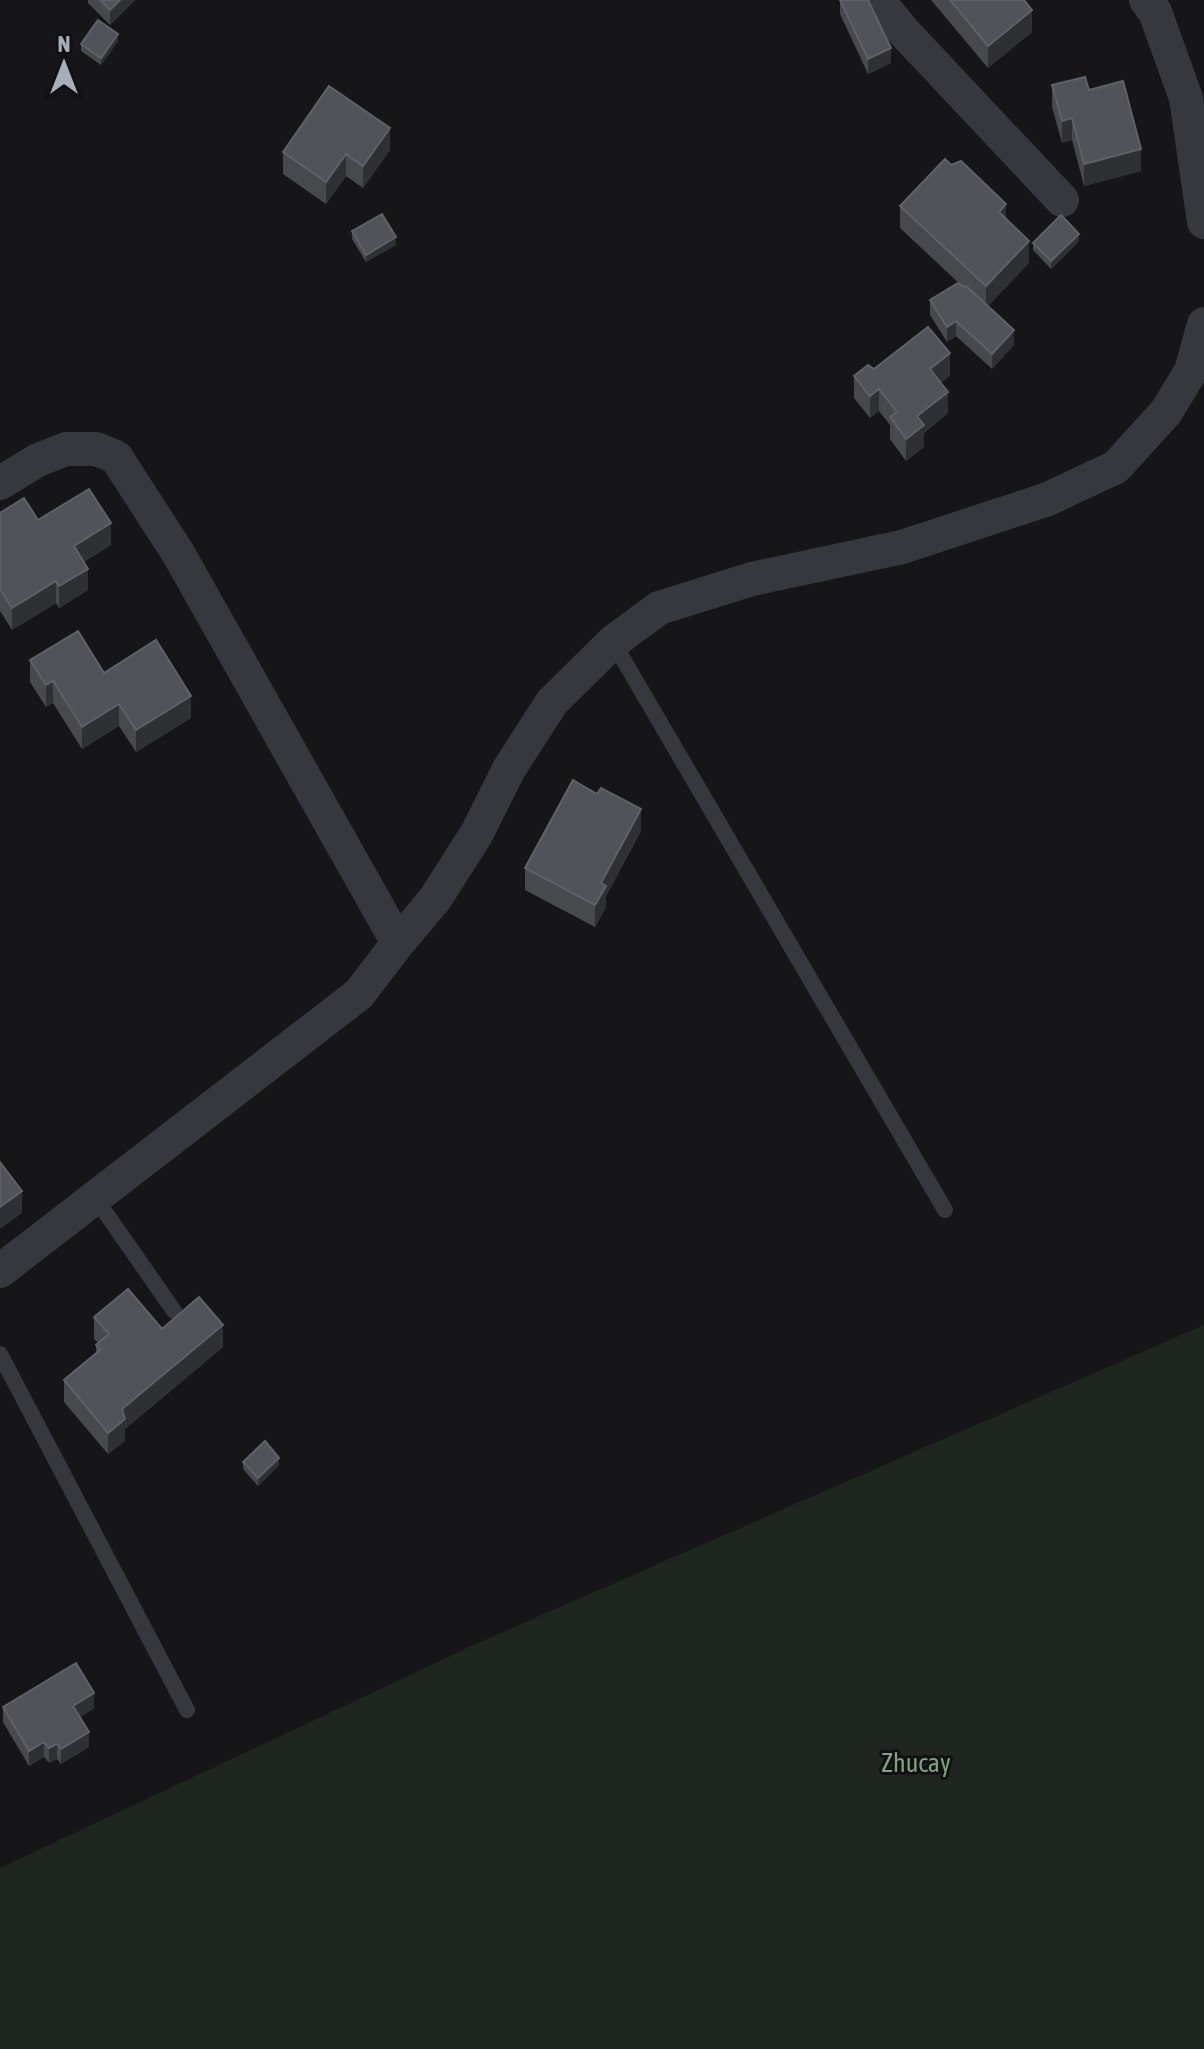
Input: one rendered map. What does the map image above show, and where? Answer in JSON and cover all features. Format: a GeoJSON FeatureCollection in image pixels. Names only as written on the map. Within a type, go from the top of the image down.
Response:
{"type":"FeatureCollection","features":[{"type":"Feature","properties":{"kind":"street"},"geometry":{"type":"LineString","coordinates":[[878,0],[904,32],[1062,200]]}},
{"type":"Feature","properties":{"kind":"street"},"geometry":{"type":"LineString","coordinates":[[1146,0],[1155,12],[1186,98],[1204,222]]}},
{"type":"Feature","properties":{"kind":"street"},"geometry":{"type":"LineString","coordinates":[[0,1271],[359,994],[435,899],[477,833],[509,769],[552,702],[613,642],[659,608],[752,579],[902,547],[1048,499],[1116,467],[1166,412],[1191,371],[1204,324]]}},
{"type":"Feature","properties":{"kind":"street"},"geometry":{"type":"LineString","coordinates":[[0,483],[38,460],[66,449],[96,449],[116,457],[186,567],[398,943]]}},
{"type":"Feature","properties":{"kind":"lane"},"geometry":{"type":"LineString","coordinates":[[613,642],[945,1210]]}},
{"type":"Feature","properties":{"kind":"lane"},"geometry":{"type":"LineString","coordinates":[[96,1199],[174,1311]]}},
{"type":"Feature","properties":{"kind":"lane"},"geometry":{"type":"LineString","coordinates":[[0,1354],[187,1710]]}},
{"type":"Feature","properties":{"kind":"green space","name":"Zhucay"},"geometry":{"type":"Polygon","coordinates":[[[1204,1325],[1204,2049],[0,2049],[0,1868],[480,1642],[1204,1325]]]}},
{"type":"Feature","properties":{"kind":"building"},"geometry":{"type":"Polygon","coordinates":[[[100,0],[120,0],[110,10],[100,0]]]}},
{"type":"Feature","properties":{"kind":"building"},"geometry":{"type":"Polygon","coordinates":[[[840,0],[868,0],[891,48],[868,59],[840,0]]]}},
{"type":"Feature","properties":{"kind":"building"},"geometry":{"type":"Polygon","coordinates":[[[950,0],[1024,0],[1032,10],[988,46],[950,0]]]}},
{"type":"Feature","properties":{"kind":"building"},"geometry":{"type":"Polygon","coordinates":[[[98,20],[118,34],[101,58],[81,44],[98,20]]]}},
{"type":"Feature","properties":{"kind":"building"},"geometry":{"type":"Polygon","coordinates":[[[1085,77],[1089,90],[1123,81],[1141,149],[1084,164],[1072,118],[1062,121],[1052,85],[1085,77]]]}},
{"type":"Feature","properties":{"kind":"building"},"geometry":{"type":"Polygon","coordinates":[[[329,86],[390,128],[363,166],[346,154],[326,182],[283,152],[329,86]]]}},
{"type":"Feature","properties":{"kind":"building"},"geometry":{"type":"Polygon","coordinates":[[[945,159],[951,165],[961,161],[1006,204],[999,212],[1029,241],[986,286],[900,206],[945,159]]]}},
{"type":"Feature","properties":{"kind":"building"},"geometry":{"type":"Polygon","coordinates":[[[382,214],[396,237],[366,255],[352,231],[382,214]]]}},
{"type":"Feature","properties":{"kind":"building"},"geometry":{"type":"Polygon","coordinates":[[[1061,215],[1079,234],[1051,261],[1033,243],[1061,215]]]}},
{"type":"Feature","properties":{"kind":"building"},"geometry":{"type":"Polygon","coordinates":[[[958,283],[966,286],[1014,330],[992,354],[956,321],[947,327],[930,300],[958,283]]]}},
{"type":"Feature","properties":{"kind":"building"},"geometry":{"type":"Polygon","coordinates":[[[928,327],[950,353],[930,369],[948,392],[917,416],[924,425],[906,439],[890,417],[897,412],[879,389],[870,396],[854,376],[868,365],[874,369],[928,327]]]}},
{"type":"Feature","properties":{"kind":"building"},"geometry":{"type":"Polygon","coordinates":[[[89,489],[111,523],[74,546],[88,569],[59,586],[56,581],[12,608],[0,589],[0,513],[24,498],[38,520],[89,489]]]}},
{"type":"Feature","properties":{"kind":"building"},"geometry":{"type":"Polygon","coordinates":[[[78,631],[104,673],[156,640],[191,696],[136,730],[119,704],[82,727],[53,681],[46,685],[30,660],[78,631]]]}},
{"type":"Feature","properties":{"kind":"building"},"geometry":{"type":"Polygon","coordinates":[[[573,780],[597,794],[601,788],[641,809],[601,883],[606,886],[595,905],[525,868],[573,780]]]}},
{"type":"Feature","properties":{"kind":"building"},"geometry":{"type":"Polygon","coordinates":[[[0,1162],[22,1191],[0,1207],[0,1162]]]}},
{"type":"Feature","properties":{"kind":"building"},"geometry":{"type":"Polygon","coordinates":[[[128,1289],[162,1329],[199,1297],[223,1325],[122,1409],[125,1419],[108,1433],[64,1380],[100,1350],[96,1345],[109,1334],[94,1317],[128,1289]]]}},
{"type":"Feature","properties":{"kind":"building"},"geometry":{"type":"Polygon","coordinates":[[[265,1441],[279,1458],[258,1478],[243,1462],[265,1441]]]}},
{"type":"Feature","properties":{"kind":"building"},"geometry":{"type":"Polygon","coordinates":[[[76,1663],[94,1693],[73,1706],[89,1732],[61,1749],[57,1744],[49,1748],[44,1742],[29,1751],[3,1707],[76,1663]]]}}]}
